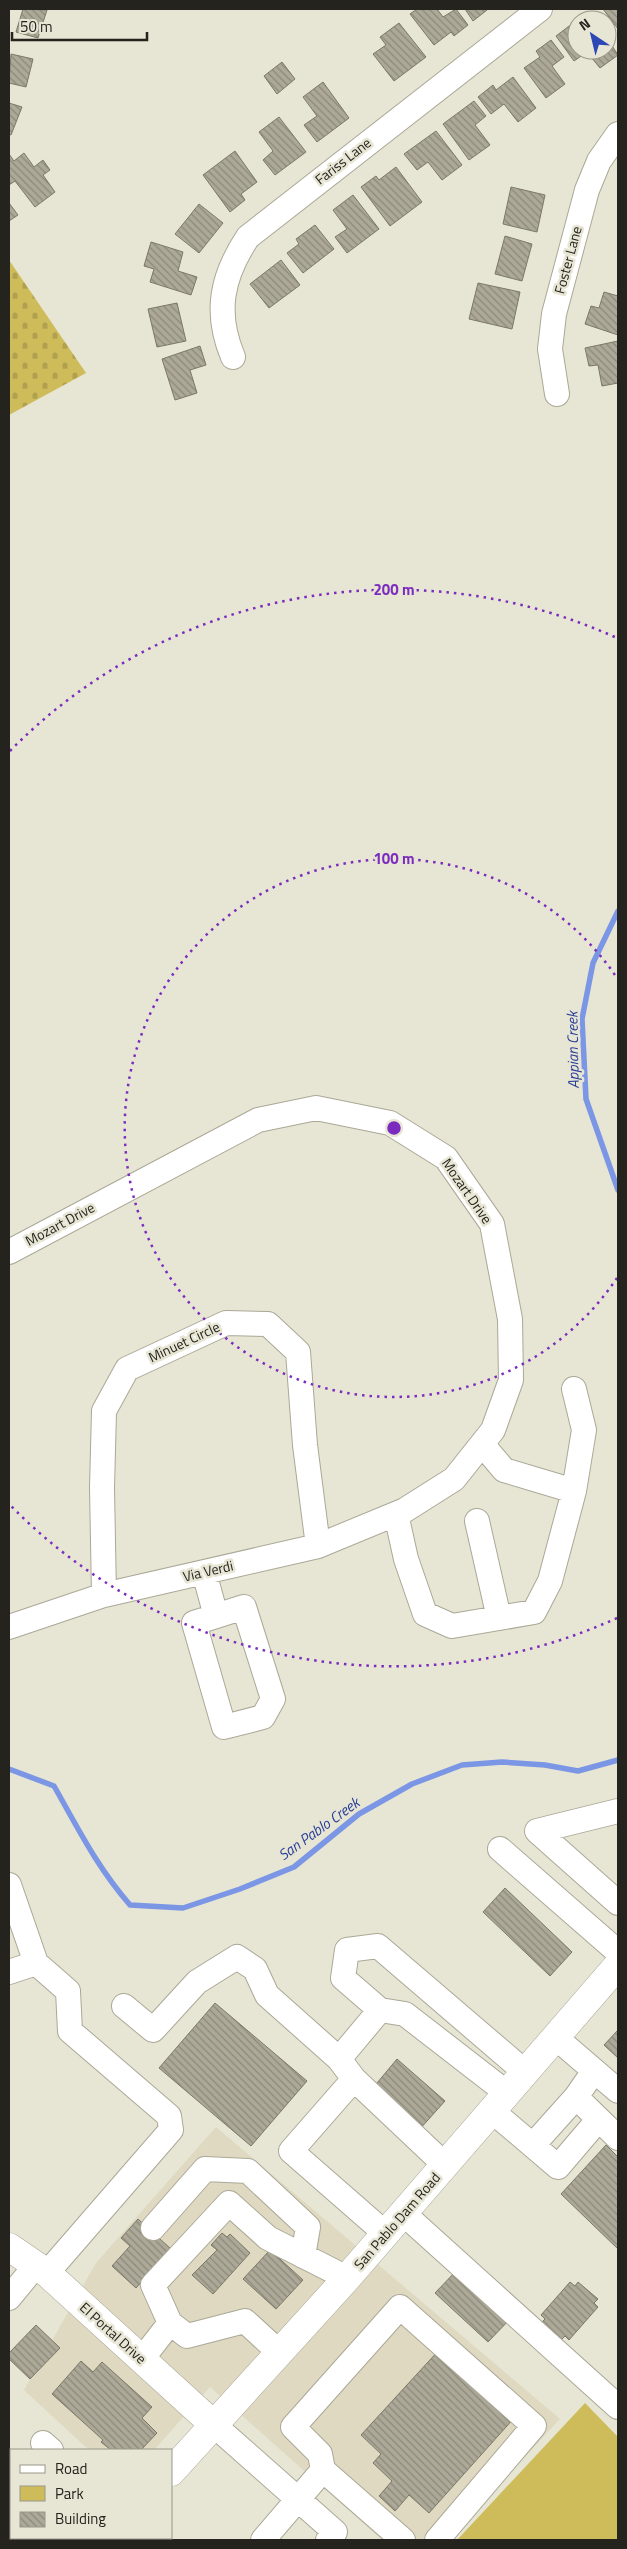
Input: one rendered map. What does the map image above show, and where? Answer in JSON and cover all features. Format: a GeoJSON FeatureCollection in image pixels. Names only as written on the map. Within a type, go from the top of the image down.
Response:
{"type":"FeatureCollection","features":[{"type":"Feature","properties":{"kind":"main road","name":"San Pablo Dam Road"},"geometry":{"type":"LineString","coordinates":[[172,2471],[404,2214],[618,1966]]}},
{"type":"Feature","properties":{"kind":"main road","name":"El Portal Drive"},"geometry":{"type":"LineString","coordinates":[[9,2247],[42,2269],[214,2425]]}},
{"type":"Feature","properties":{"kind":"street","name":"Fariss Lane"},"geometry":{"type":"LineString","coordinates":[[233,357],[225,339],[223,322],[225,281],[234,258],[248,237],[540,9]]}},
{"type":"Feature","properties":{"kind":"street","name":"Foster Lane"},"geometry":{"type":"LineString","coordinates":[[556,394],[550,349],[554,314],[587,190],[599,161],[618,134]]}},
{"type":"Feature","properties":{"kind":"street","name":"Mozart Drive"},"geometry":{"type":"LineString","coordinates":[[9,1252],[258,1120],[316,1108],[390,1123],[446,1158],[492,1224],[510,1319],[511,1380],[493,1430],[454,1479],[400,1512]]}},
{"type":"Feature","properties":{"kind":"street","name":"Minuet Circle"},"geometry":{"type":"LineString","coordinates":[[104,1595],[102,1488],[104,1411],[127,1369],[226,1323],[268,1324],[298,1352],[305,1445],[318,1546]]}},
{"type":"Feature","properties":{"kind":"street"},"geometry":{"type":"LineString","coordinates":[[400,1512],[406,1559],[425,1614],[452,1626],[534,1612],[550,1581],[574,1491],[584,1430],[574,1390]]}},
{"type":"Feature","properties":{"kind":"street"},"geometry":{"type":"LineString","coordinates":[[482,1444],[504,1470],[574,1491]]}},
{"type":"Feature","properties":{"kind":"street","name":"Via Verdi"},"geometry":{"type":"LineString","coordinates":[[9,1627],[104,1595],[318,1546],[400,1512]]}},
{"type":"Feature","properties":{"kind":"street"},"geometry":{"type":"LineString","coordinates":[[477,1521],[499,1618]]}},
{"type":"Feature","properties":{"kind":"street"},"geometry":{"type":"LineString","coordinates":[[204,1572],[216,1616]]}},
{"type":"Feature","properties":{"kind":"street"},"geometry":{"type":"LineString","coordinates":[[244,1608],[273,1699],[263,1717],[224,1727],[194,1623],[216,1616],[244,1608]]}},
{"type":"Feature","properties":{"kind":"street"},"geometry":{"type":"LineString","coordinates":[[618,1811],[537,1831],[618,1903]]}},
{"type":"Feature","properties":{"kind":"street"},"geometry":{"type":"LineString","coordinates":[[500,1849],[618,1952]]}},
{"type":"Feature","properties":{"kind":"street"},"geometry":{"type":"LineString","coordinates":[[9,1884],[36,1963],[68,1990],[70,2031],[170,2116],[170,2130],[79,2236],[9,2298]]}},
{"type":"Feature","properties":{"kind":"street"},"geometry":{"type":"LineString","coordinates":[[525,2072],[378,1946],[347,1950],[343,1978],[380,2010],[404,2014],[499,2102],[533,2145],[558,2167],[598,2120]]}},
{"type":"Feature","properties":{"kind":"street"},"geometry":{"type":"LineString","coordinates":[[124,2006],[153,2030],[197,1982],[237,1957],[255,1970],[267,1995],[339,2059],[354,2079],[445,2165]]}},
{"type":"Feature","properties":{"kind":"street"},"geometry":{"type":"LineString","coordinates":[[9,1972],[36,1963]]}},
{"type":"Feature","properties":{"kind":"street"},"geometry":{"type":"LineString","coordinates":[[404,2014],[427,1988]]}},
{"type":"Feature","properties":{"kind":"street"},"geometry":{"type":"LineString","coordinates":[[339,2059],[380,2010]]}},
{"type":"Feature","properties":{"kind":"street"},"geometry":{"type":"LineString","coordinates":[[555,2037],[618,2091]]}},
{"type":"Feature","properties":{"kind":"street"},"geometry":{"type":"LineString","coordinates":[[533,2145],[576,2097],[594,2071]]}},
{"type":"Feature","properties":{"kind":"street"},"geometry":{"type":"LineString","coordinates":[[354,2079],[291,2151],[386,2234]]}},
{"type":"Feature","properties":{"kind":"street"},"geometry":{"type":"LineString","coordinates":[[576,2097],[618,2138]]}},
{"type":"Feature","properties":{"kind":"street"},"geometry":{"type":"LineString","coordinates":[[152,2228],[205,2170],[248,2171],[308,2227],[303,2256]]}},
{"type":"Feature","properties":{"kind":"street"},"geometry":{"type":"LineString","coordinates":[[280,2353],[245,2321],[187,2336],[170,2323],[153,2285],[229,2203],[268,2238],[347,2278]]}},
{"type":"Feature","properties":{"kind":"street"},"geometry":{"type":"LineString","coordinates":[[404,2214],[618,2406]]}},
{"type":"Feature","properties":{"kind":"street"},"geometry":{"type":"LineString","coordinates":[[403,2540],[323,2470],[320,2454],[294,2427],[400,2307],[534,2426],[438,2540]]}},
{"type":"Feature","properties":{"kind":"street"},"geometry":{"type":"LineString","coordinates":[[142,2359],[170,2323]]}},
{"type":"Feature","properties":{"kind":"street"},"geometry":{"type":"LineString","coordinates":[[214,2425],[296,2500],[331,2536]]}},
{"type":"Feature","properties":{"kind":"street"},"geometry":{"type":"LineString","coordinates":[[263,2540],[323,2470]]}},
{"type":"Feature","properties":{"kind":"shaded area"},"geometry":{"type":"Polygon","coordinates":[[[216,2127],[560,2419],[447,2540],[382,2540],[210,2387],[155,2449],[88,2449],[24,2390],[96,2263],[216,2127]]]}},
{"type":"Feature","properties":{"kind":"green space"},"geometry":{"type":"Polygon","coordinates":[[[9,260],[86,373],[9,415],[9,260]]]}},
{"type":"Feature","properties":{"kind":"green space"},"geometry":{"type":"Polygon","coordinates":[[[585,2403],[618,2437],[618,2540],[457,2540],[585,2403]]]}},
{"type":"Feature","properties":{"kind":"building"},"geometry":{"type":"Polygon","coordinates":[[[23,9],[47,10],[38,38],[16,32],[23,9]]]}},
{"type":"Feature","properties":{"kind":"building"},"geometry":{"type":"Polygon","coordinates":[[[417,9],[437,9],[443,17],[456,9],[468,25],[454,36],[451,32],[434,45],[410,14],[417,9]]]}},
{"type":"Feature","properties":{"kind":"building"},"geometry":{"type":"Polygon","coordinates":[[[465,9],[486,9],[487,10],[473,21],[465,9]]]}},
{"type":"Feature","properties":{"kind":"building"},"geometry":{"type":"Polygon","coordinates":[[[618,9],[618,29],[617,10],[604,10],[618,9]]]}},
{"type":"Feature","properties":{"kind":"building"},"geometry":{"type":"Polygon","coordinates":[[[399,23],[426,57],[394,81],[373,54],[386,45],[380,37],[399,23]]]}},
{"type":"Feature","properties":{"kind":"building"},"geometry":{"type":"Polygon","coordinates":[[[567,28],[567,51],[556,36],[567,28]]]}},
{"type":"Feature","properties":{"kind":"building"},"geometry":{"type":"Polygon","coordinates":[[[551,40],[564,57],[552,66],[565,84],[546,98],[524,68],[540,57],[536,51],[551,40]]]}},
{"type":"Feature","properties":{"kind":"building"},"geometry":{"type":"Polygon","coordinates":[[[11,54],[33,59],[26,87],[9,83],[11,54]]]}},
{"type":"Feature","properties":{"kind":"building"},"geometry":{"type":"Polygon","coordinates":[[[594,60],[611,60],[600,68],[594,60]]]}},
{"type":"Feature","properties":{"kind":"building"},"geometry":{"type":"Polygon","coordinates":[[[282,62],[295,79],[277,94],[264,76],[282,62]]]}},
{"type":"Feature","properties":{"kind":"building"},"geometry":{"type":"Polygon","coordinates":[[[513,77],[536,108],[518,122],[504,104],[491,114],[478,97],[493,85],[496,90],[513,77]]]}},
{"type":"Feature","properties":{"kind":"building"},"geometry":{"type":"Polygon","coordinates":[[[323,82],[349,118],[317,142],[304,125],[317,116],[303,97],[323,82]]]}},
{"type":"Feature","properties":{"kind":"building"},"geometry":{"type":"Polygon","coordinates":[[[474,101],[486,116],[475,125],[490,145],[469,160],[443,124],[474,101]]]}},
{"type":"Feature","properties":{"kind":"building"},"geometry":{"type":"Polygon","coordinates":[[[9,103],[22,107],[11,135],[9,134],[9,103]]]}},
{"type":"Feature","properties":{"kind":"building"},"geometry":{"type":"Polygon","coordinates":[[[279,117],[306,152],[275,175],[263,160],[273,151],[259,132],[279,117]]]}},
{"type":"Feature","properties":{"kind":"building"},"geometry":{"type":"Polygon","coordinates":[[[436,131],[462,165],[442,180],[428,162],[417,170],[404,154],[436,131]]]}},
{"type":"Feature","properties":{"kind":"building"},"geometry":{"type":"Polygon","coordinates":[[[235,151],[257,182],[241,194],[245,200],[230,212],[203,175],[235,151]]]}},
{"type":"Feature","properties":{"kind":"building"},"geometry":{"type":"Polygon","coordinates":[[[24,153],[34,167],[43,160],[50,170],[43,175],[55,192],[35,207],[15,181],[9,185],[9,154],[14,161],[24,153]]]}},
{"type":"Feature","properties":{"kind":"building"},"geometry":{"type":"Polygon","coordinates":[[[396,167],[422,202],[390,226],[361,187],[376,176],[379,180],[396,167]]]}},
{"type":"Feature","properties":{"kind":"building"},"geometry":{"type":"Polygon","coordinates":[[[511,187],[545,195],[537,232],[503,224],[511,187]]]}},
{"type":"Feature","properties":{"kind":"building"},"geometry":{"type":"Polygon","coordinates":[[[353,195],[379,229],[347,253],[335,237],[347,229],[333,210],[353,195]]]}},
{"type":"Feature","properties":{"kind":"building"},"geometry":{"type":"Polygon","coordinates":[[[9,203],[18,215],[9,221],[9,203]]]}},
{"type":"Feature","properties":{"kind":"building"},"geometry":{"type":"Polygon","coordinates":[[[199,204],[223,223],[199,253],[175,234],[199,204]]]}},
{"type":"Feature","properties":{"kind":"building"},"geometry":{"type":"Polygon","coordinates":[[[315,225],[334,249],[303,273],[287,253],[299,244],[296,239],[315,225]]]}},
{"type":"Feature","properties":{"kind":"building"},"geometry":{"type":"Polygon","coordinates":[[[505,236],[532,244],[522,281],[495,274],[505,236]]]}},
{"type":"Feature","properties":{"kind":"building"},"geometry":{"type":"Polygon","coordinates":[[[151,242],[183,252],[178,271],[197,277],[191,295],[150,282],[154,269],[144,266],[151,242]]]}},
{"type":"Feature","properties":{"kind":"building"},"geometry":{"type":"Polygon","coordinates":[[[281,260],[300,285],[269,308],[250,284],[281,260]]]}},
{"type":"Feature","properties":{"kind":"building"},"geometry":{"type":"Polygon","coordinates":[[[478,283],[520,292],[512,329],[469,319],[478,283]]]}},
{"type":"Feature","properties":{"kind":"building"},"geometry":{"type":"Polygon","coordinates":[[[604,292],[618,296],[618,335],[585,324],[591,306],[599,308],[604,292]]]}},
{"type":"Feature","properties":{"kind":"building"},"geometry":{"type":"Polygon","coordinates":[[[177,303],[186,341],[157,347],[148,309],[177,303]]]}},
{"type":"Feature","properties":{"kind":"building"},"geometry":{"type":"Polygon","coordinates":[[[618,341],[618,383],[602,386],[598,365],[589,366],[585,348],[618,341]]]}},
{"type":"Feature","properties":{"kind":"building"},"geometry":{"type":"Polygon","coordinates":[[[200,346],[206,365],[190,370],[197,393],[175,400],[162,359],[200,346]]]}},
{"type":"Feature","properties":{"kind":"building"},"geometry":{"type":"Polygon","coordinates":[[[505,1888],[572,1952],[550,1976],[483,1912],[505,1888]]]}},
{"type":"Feature","properties":{"kind":"building"},"geometry":{"type":"Polygon","coordinates":[[[215,2003],[307,2081],[251,2146],[159,2068],[215,2003]]]}},
{"type":"Feature","properties":{"kind":"building"},"geometry":{"type":"Polygon","coordinates":[[[618,2030],[618,2058],[604,2045],[618,2030]]]}},
{"type":"Feature","properties":{"kind":"building"},"geometry":{"type":"Polygon","coordinates":[[[397,2059],[445,2101],[419,2130],[372,2089],[397,2059]]]}},
{"type":"Feature","properties":{"kind":"building"},"geometry":{"type":"Polygon","coordinates":[[[606,2145],[618,2157],[618,2249],[561,2194],[606,2145]]]}},
{"type":"Feature","properties":{"kind":"building"},"geometry":{"type":"Polygon","coordinates":[[[138,2219],[171,2249],[136,2288],[112,2266],[130,2246],[121,2238],[138,2219]]]}},
{"type":"Feature","properties":{"kind":"building"},"geometry":{"type":"Polygon","coordinates":[[[222,2233],[227,2237],[230,2234],[250,2253],[213,2294],[192,2275],[217,2250],[211,2245],[222,2233]]]}},
{"type":"Feature","properties":{"kind":"building"},"geometry":{"type":"Polygon","coordinates":[[[270,2250],[303,2280],[276,2309],[243,2279],[270,2250]]]}},
{"type":"Feature","properties":{"kind":"building"},"geometry":{"type":"Polygon","coordinates":[[[458,2269],[511,2318],[488,2342],[435,2293],[458,2269]]]}},
{"type":"Feature","properties":{"kind":"building"},"geometry":{"type":"Polygon","coordinates":[[[570,2282],[575,2286],[578,2282],[598,2299],[594,2303],[598,2307],[569,2340],[565,2336],[561,2340],[541,2323],[545,2319],[541,2315],[570,2282]]]}},
{"type":"Feature","properties":{"kind":"building"},"geometry":{"type":"Polygon","coordinates":[[[36,2325],[60,2348],[30,2379],[9,2359],[9,2353],[36,2325]]]}},
{"type":"Feature","properties":{"kind":"building"},"geometry":{"type":"Polygon","coordinates":[[[440,2349],[515,2417],[429,2513],[409,2495],[395,2511],[379,2496],[392,2481],[373,2463],[381,2454],[361,2435],[440,2349]]]}},
{"type":"Feature","properties":{"kind":"building"},"geometry":{"type":"Polygon","coordinates":[[[81,2361],[93,2372],[102,2362],[152,2407],[142,2418],[157,2433],[142,2449],[110,2449],[101,2442],[103,2440],[52,2394],[81,2361]]]}},
{"type":"Feature","properties":{"kind":"building"},"geometry":{"type":"Polygon","coordinates":[[[10,2496],[10,2539],[15,2540],[9,2540],[10,2496]]]}},
{"type":"Feature","properties":{"kind":"waterway","name":"Appian Creek"},"geometry":{"type":"LineString","coordinates":[[618,911],[593,963],[582,1019],[586,1099],[618,1190]]}},
{"type":"Feature","properties":{"kind":"waterway","name":"San Pablo Creek"},"geometry":{"type":"LineString","coordinates":[[9,1769],[54,1786],[98,1862],[130,1905],[183,1908],[240,1889],[294,1867],[359,1814],[412,1784],[462,1765],[502,1762],[545,1765],[578,1771],[618,1760]]}}]}
